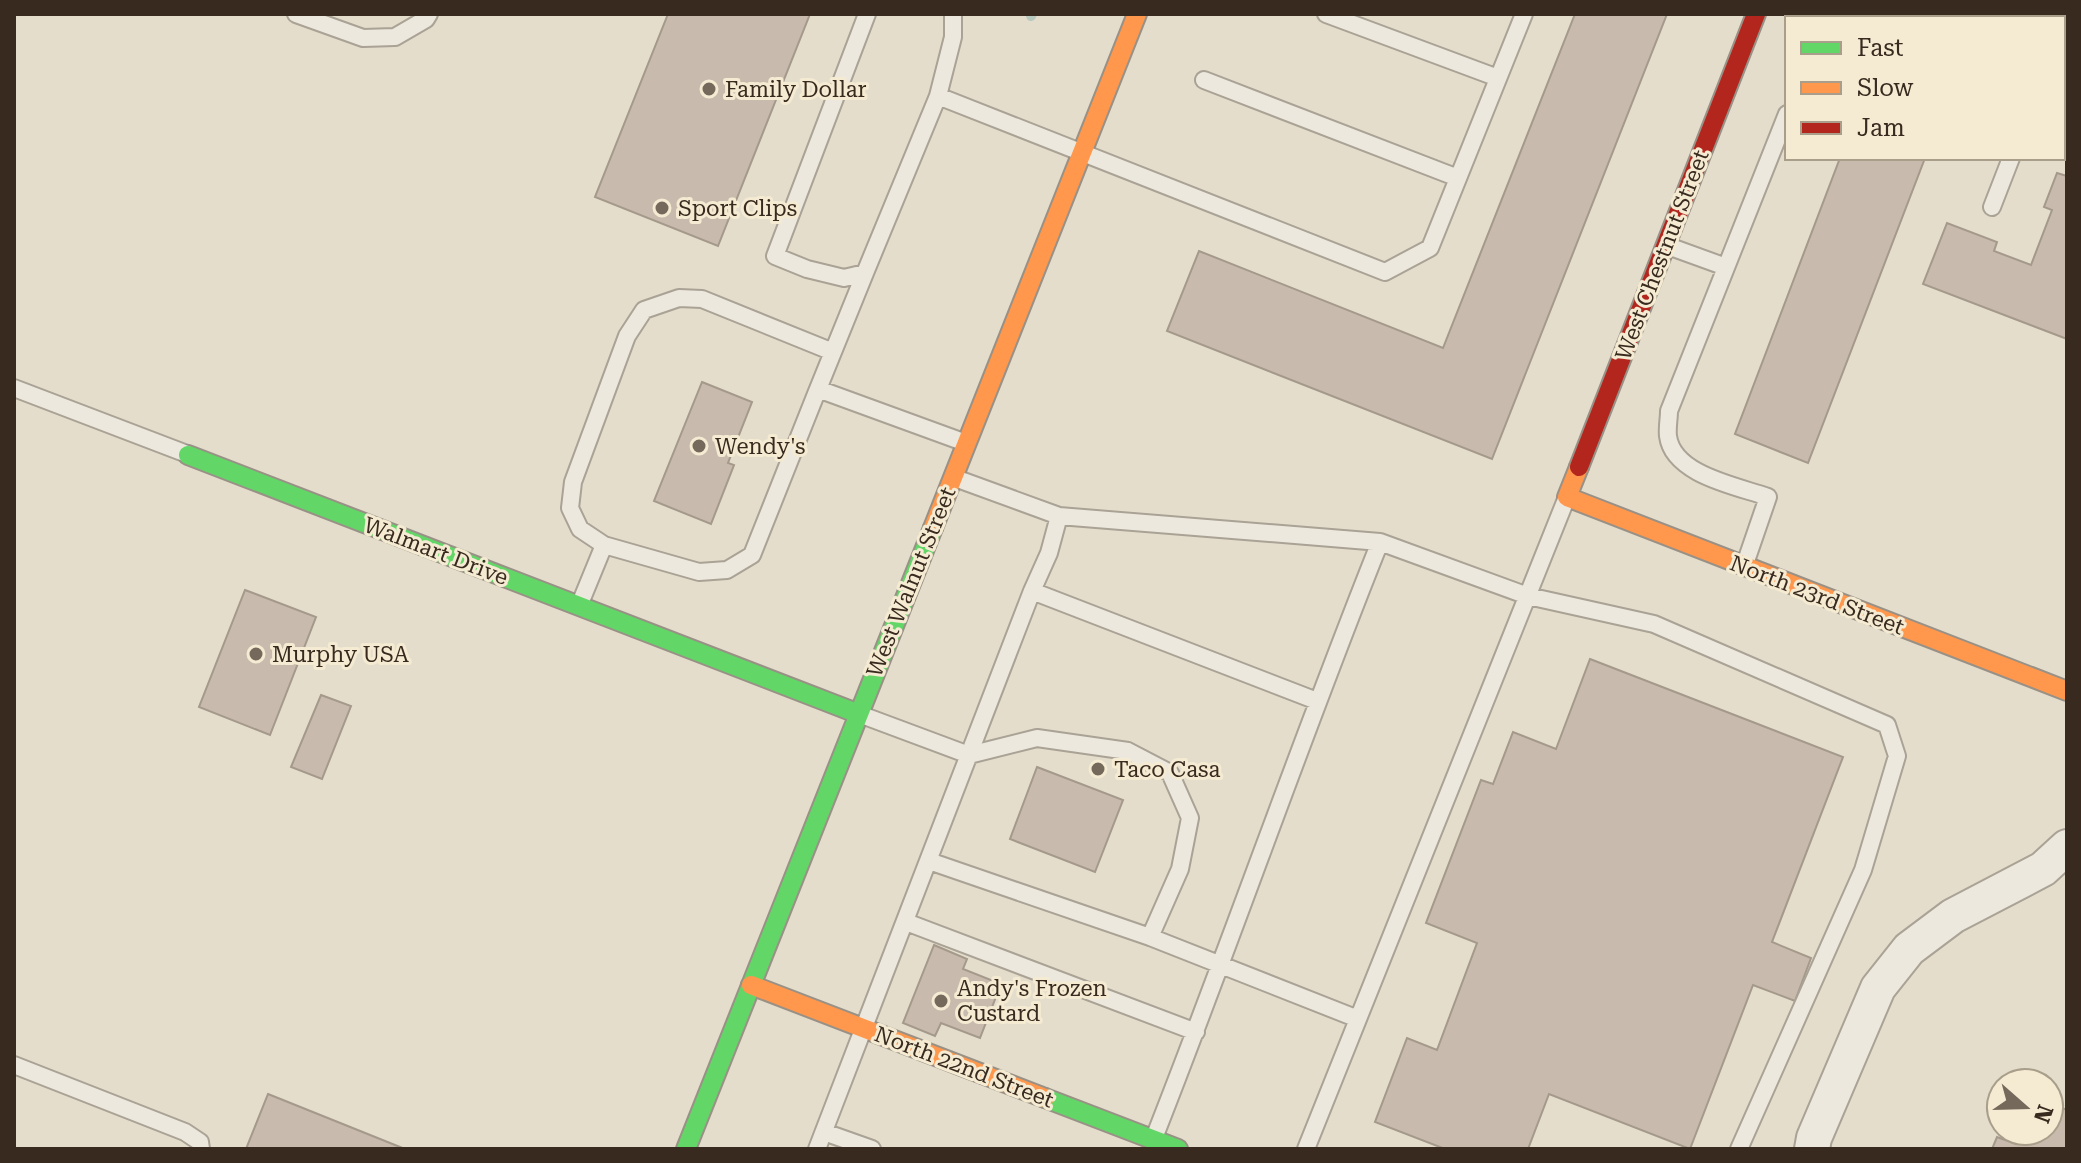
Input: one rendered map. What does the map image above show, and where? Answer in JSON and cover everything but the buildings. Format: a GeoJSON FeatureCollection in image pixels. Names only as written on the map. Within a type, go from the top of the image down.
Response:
{"type":"FeatureCollection","features":[{"type":"Feature","properties":{"kind":"street","name":"West Walnut Street"},"geometry":{"type":"LineString","coordinates":[[686,1149],[1137,14]]}},
{"type":"Feature","properties":{"kind":"street","name":"West Chestnut Street"},"geometry":{"type":"LineString","coordinates":[[1567,497],[1756,14]]}},
{"type":"Feature","properties":{"kind":"street","name":"Walmart Drive"},"geometry":{"type":"LineString","coordinates":[[188,455],[859,714]]}},
{"type":"Feature","properties":{"kind":"street","name":"North 23rd Street"},"geometry":{"type":"LineString","coordinates":[[1567,497],[2067,691]]}},
{"type":"Feature","properties":{"kind":"street"},"geometry":{"type":"LineString","coordinates":[[1812,1149],[1878,988],[1909,949],[1953,916],[2043,869],[2067,847]]}},
{"type":"Feature","properties":{"kind":"street","name":"North 22nd Street"},"geometry":{"type":"LineString","coordinates":[[751,985],[1150,1144],[1178,1149]]}},
{"type":"Feature","properties":{"kind":"lane"},"geometry":{"type":"LineString","coordinates":[[296,14],[363,38],[395,37],[426,19],[429,14]]}},
{"type":"Feature","properties":{"kind":"lane"},"geometry":{"type":"LineString","coordinates":[[865,273],[844,278],[807,269],[775,256],[867,14]]}},
{"type":"Feature","properties":{"kind":"lane"},"geometry":{"type":"LineString","coordinates":[[833,352],[702,299],[679,298],[644,310],[627,336],[617,360],[573,482],[570,508],[580,529],[604,545],[699,572],[727,570],[752,555],[938,96],[953,37],[953,14]]}},
{"type":"Feature","properties":{"kind":"lane"},"geometry":{"type":"LineString","coordinates":[[1326,14],[1498,78]]}},
{"type":"Feature","properties":{"kind":"lane"},"geometry":{"type":"LineString","coordinates":[[938,96],[1385,272],[1430,248],[1524,14]]}},
{"type":"Feature","properties":{"kind":"lane"},"geometry":{"type":"LineString","coordinates":[[1204,80],[1458,178]]}},
{"type":"Feature","properties":{"kind":"lane"},"geometry":{"type":"LineString","coordinates":[[1744,566],[1768,497],[1690,470],[1675,455],[1668,437],[1669,411],[1785,119]]}},
{"type":"Feature","properties":{"kind":"lane"},"geometry":{"type":"LineString","coordinates":[[1992,207],[2010,160]]}},
{"type":"Feature","properties":{"kind":"lane"},"geometry":{"type":"LineString","coordinates":[[1666,245],[1726,267]]}},
{"type":"Feature","properties":{"kind":"lane","name":"Walmart Drive"},"geometry":{"type":"LineString","coordinates":[[14,388],[188,455]]}},
{"type":"Feature","properties":{"kind":"lane"},"geometry":{"type":"LineString","coordinates":[[818,389],[966,443]]}},
{"type":"Feature","properties":{"kind":"lane"},"geometry":{"type":"LineString","coordinates":[[953,477],[1059,516],[1380,542],[1528,596],[1654,624],[1887,725],[1897,756],[1863,870],[1739,1149]]}},
{"type":"Feature","properties":{"kind":"lane"},"geometry":{"type":"LineString","coordinates":[[1306,1149],[1567,497]]}},
{"type":"Feature","properties":{"kind":"lane"},"geometry":{"type":"LineString","coordinates":[[817,1149],[1049,553],[1059,516]]}},
{"type":"Feature","properties":{"kind":"lane"},"geometry":{"type":"LineString","coordinates":[[1150,1144],[1222,966],[1317,701],[1380,542]]}},
{"type":"Feature","properties":{"kind":"lane"},"geometry":{"type":"LineString","coordinates":[[579,606],[604,545]]}},
{"type":"Feature","properties":{"kind":"lane"},"geometry":{"type":"LineString","coordinates":[[1032,591],[1317,701]]}},
{"type":"Feature","properties":{"kind":"lane"},"geometry":{"type":"LineString","coordinates":[[859,714],[969,755],[1037,738],[1128,751],[1170,773],[1190,818],[1180,869],[1150,937]]}},
{"type":"Feature","properties":{"kind":"lane"},"geometry":{"type":"LineString","coordinates":[[929,861],[1150,937],[1358,1019]]}},
{"type":"Feature","properties":{"kind":"lane"},"geometry":{"type":"LineString","coordinates":[[906,922],[1196,1032]]}},
{"type":"Feature","properties":{"kind":"lane"},"geometry":{"type":"LineString","coordinates":[[14,1065],[185,1132],[200,1142],[201,1149]]}},
{"type":"Feature","properties":{"kind":"lane"},"geometry":{"type":"LineString","coordinates":[[824,1132],[872,1149]]}},
{"type":"Feature","properties":{"kind":"traffic: fast"},"geometry":{"type":"LineString","coordinates":[[188,455],[859,714]]}},
{"type":"Feature","properties":{"kind":"traffic: fast"},"geometry":{"type":"LineString","coordinates":[[686,1149],[933,528]]}},
{"type":"Feature","properties":{"kind":"traffic: fast"},"geometry":{"type":"LineString","coordinates":[[1045,1098],[1178,1149]]}},
{"type":"Feature","properties":{"kind":"traffic: slow"},"geometry":{"type":"LineString","coordinates":[[933,528],[1137,14]]}},
{"type":"Feature","properties":{"kind":"traffic: slow"},"geometry":{"type":"LineString","coordinates":[[1579,467],[1567,497],[2067,691]]}},
{"type":"Feature","properties":{"kind":"traffic: slow"},"geometry":{"type":"LineString","coordinates":[[751,985],[1045,1098]]}},
{"type":"Feature","properties":{"kind":"traffic: jam"},"geometry":{"type":"LineString","coordinates":[[1579,467],[1756,14]]}},
{"type":"Feature","properties":{"kind":"place","name":"Family Dollar"},"geometry":{"type":"Point","coordinates":[709,89]}},
{"type":"Feature","properties":{"kind":"place","name":"Sport Clips"},"geometry":{"type":"Point","coordinates":[662,208]}},
{"type":"Feature","properties":{"kind":"place","name":"Wendy's"},"geometry":{"type":"Point","coordinates":[699,446]}},
{"type":"Feature","properties":{"kind":"place","name":"Murphy USA"},"geometry":{"type":"Point","coordinates":[256,654]}},
{"type":"Feature","properties":{"kind":"place","name":"Taco Casa"},"geometry":{"type":"Point","coordinates":[1098,769]}},
{"type":"Feature","properties":{"kind":"place","name":"Andy's Frozen Custard"},"geometry":{"type":"Point","coordinates":[941,1001]}}]}
